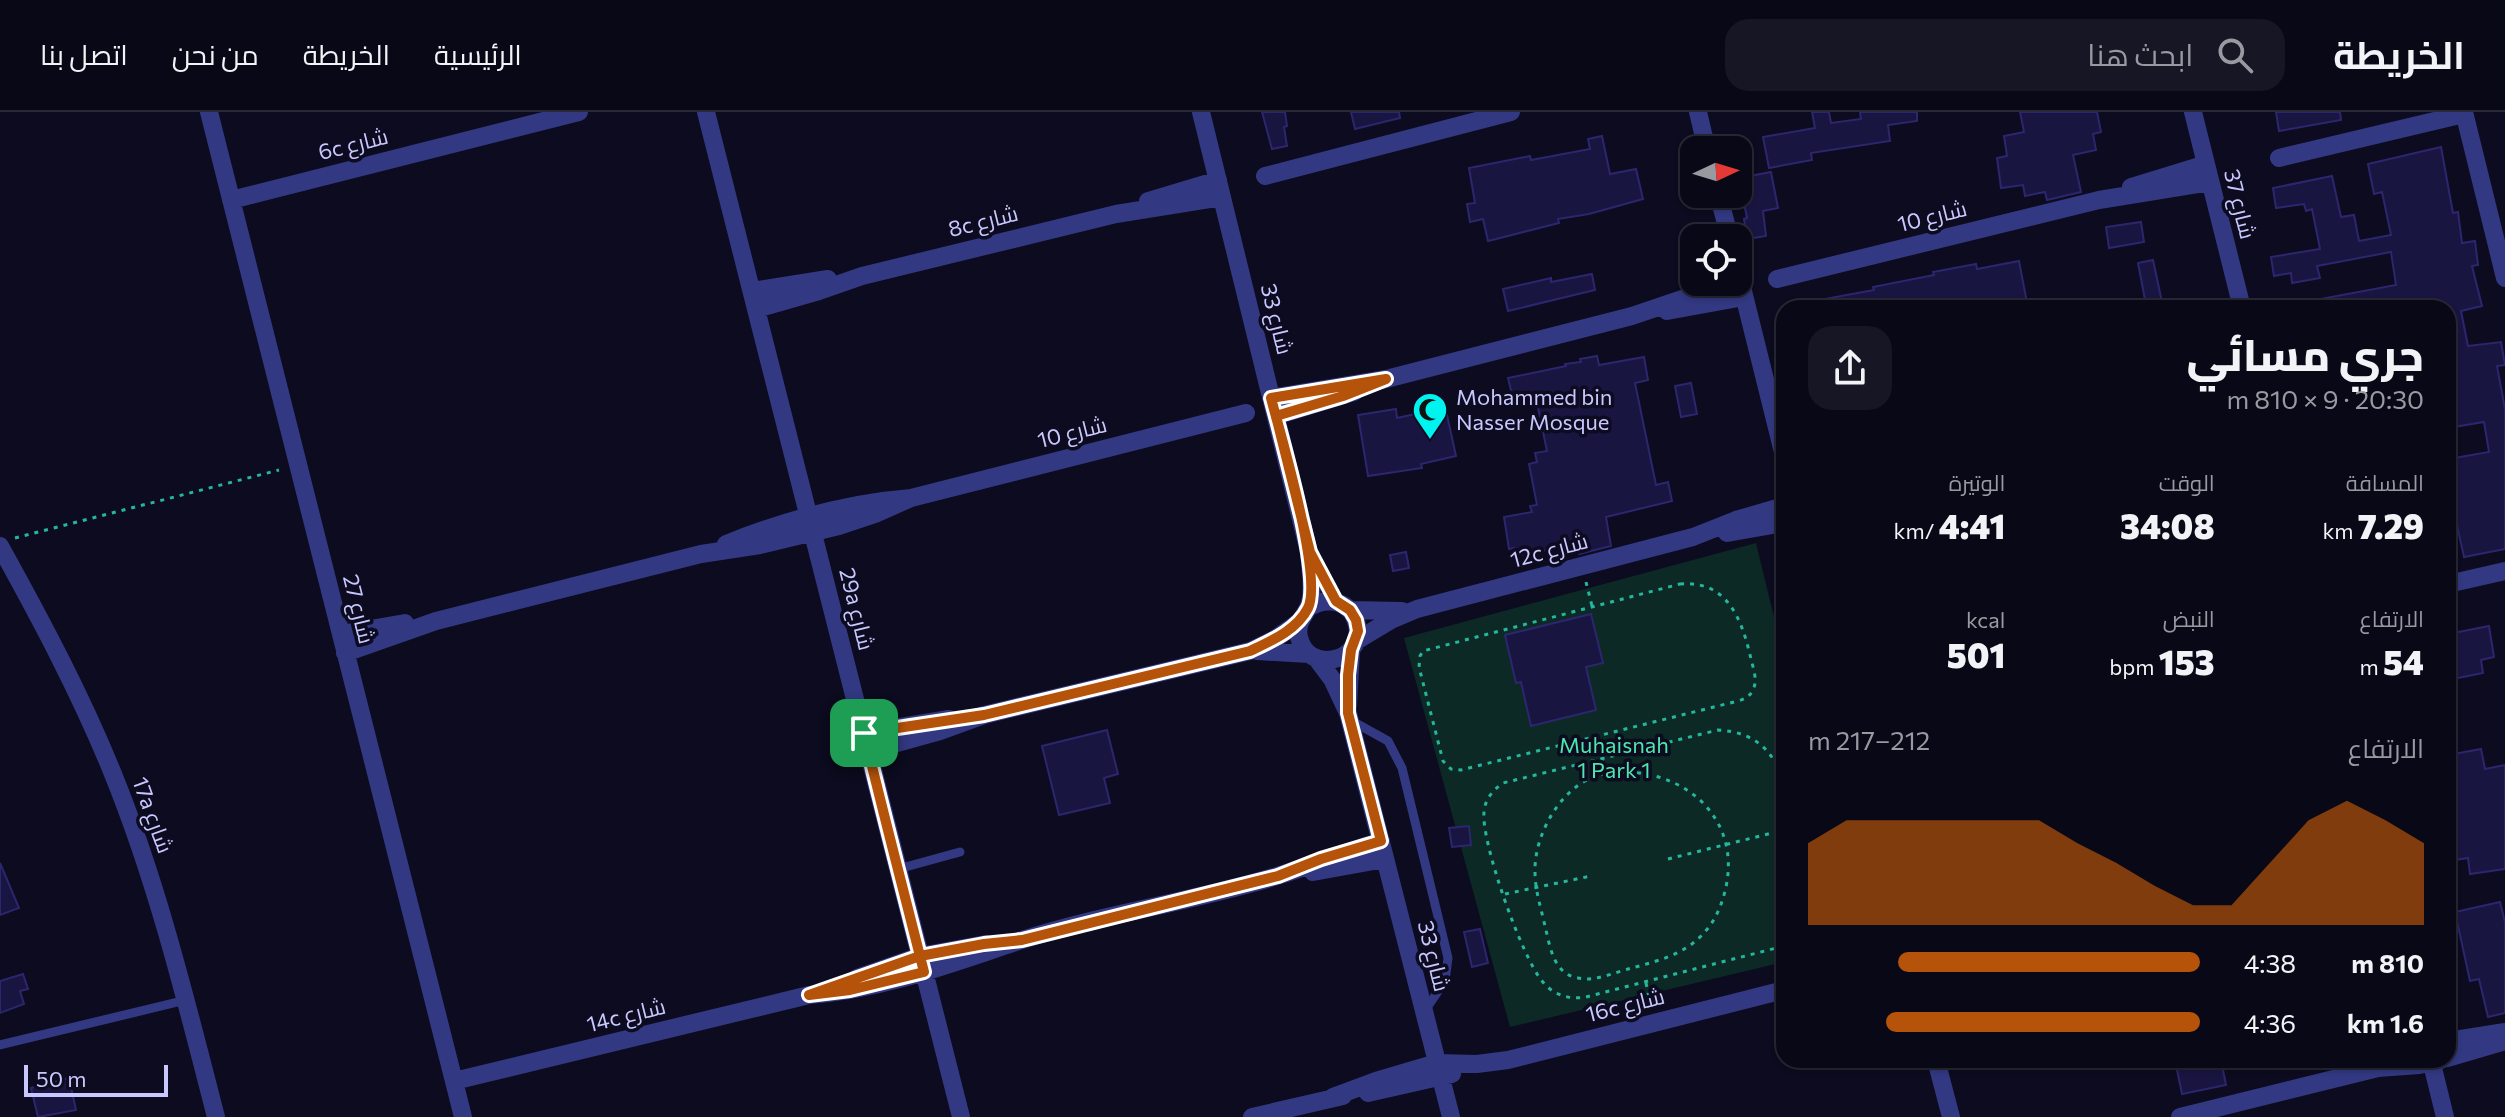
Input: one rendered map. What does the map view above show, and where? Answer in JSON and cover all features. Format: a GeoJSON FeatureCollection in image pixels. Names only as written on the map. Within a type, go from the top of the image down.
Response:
{"type":"FeatureCollection","features":[{"type":"Feature","properties":{"kind":"street","name":"شارع 27"},"geometry":{"type":"LineString","coordinates":[[209,112],[463,1117]]}},
{"type":"Feature","properties":{"kind":"street","name":"6c شارع"},"geometry":{"type":"LineString","coordinates":[[231,200],[579,112]]}},
{"type":"Feature","properties":{"kind":"street","name":"29a شارع"},"geometry":{"type":"LineString","coordinates":[[706,112],[961,1117]]}},
{"type":"Feature","properties":{"kind":"street","name":"شارع 33"},"geometry":{"type":"LineString","coordinates":[[1201,112],[1306,538],[1310,566],[1304,615]]}},
{"type":"Feature","properties":{"kind":"street"},"geometry":{"type":"LineString","coordinates":[[1265,176],[1511,112]]}},
{"type":"Feature","properties":{"kind":"street"},"geometry":{"type":"LineString","coordinates":[[1698,112],[1704,136]]}},
{"type":"Feature","properties":{"kind":"street","name":"شارع 37"},"geometry":{"type":"LineString","coordinates":[[2193,112],[2240,300]]}},
{"type":"Feature","properties":{"kind":"street"},"geometry":{"type":"LineString","coordinates":[[2279,158],[2464,113],[2505,278]]}},
{"type":"Feature","properties":{"kind":"street","name":"شارع 10"},"geometry":{"type":"LineString","coordinates":[[1777,279],[2208,173]]}},
{"type":"Feature","properties":{"kind":"street","name":"8c شارع"},"geometry":{"type":"LineString","coordinates":[[754,300],[1116,214],[1159,197],[1220,188]]}},
{"type":"Feature","properties":{"kind":"street"},"geometry":{"type":"LineString","coordinates":[[1274,407],[1632,316],[1695,296]]}},
{"type":"Feature","properties":{"kind":"street"},"geometry":{"type":"LineString","coordinates":[[1743,296],[1776,425]]}},
{"type":"Feature","properties":{"kind":"street","name":"شارع 10"},"geometry":{"type":"LineString","coordinates":[[345,653],[436,621],[701,554],[758,531],[810,523],[855,505],[911,498],[1246,413]]}},
{"type":"Feature","properties":{"kind":"street","name":"12c شارع"},"geometry":{"type":"LineString","coordinates":[[1693,537],[1776,508]]}},
{"type":"Feature","properties":{"kind":"street","name":"12c شارع"},"geometry":{"type":"LineString","coordinates":[[1343,606],[1390,612],[1417,609],[1693,537],[1776,524]]}},
{"type":"Feature","properties":{"kind":"street","name":"شارع 33"},"geometry":{"type":"LineString","coordinates":[[1306,538],[1316,565],[1343,606]]}},
{"type":"Feature","properties":{"kind":"street","name":"17a شارع"},"geometry":{"type":"LineString","coordinates":[[8,542],[114,775],[141,849],[186,1000],[216,1117]]}},
{"type":"Feature","properties":{"kind":"street"},"geometry":{"type":"LineString","coordinates":[[2456,582],[2505,571]]}},
{"type":"Feature","properties":{"kind":"street"},"geometry":{"type":"LineString","coordinates":[[866,742],[1250,651],[1275,639],[1326,600],[1343,606],[1356,620],[1358,631],[1353,646],[1336,660],[1250,651]]}},
{"type":"Feature","properties":{"kind":"street","name":"12c شارع"},"geometry":{"type":"LineString","coordinates":[[1353,646],[1391,620],[1417,609]]}},
{"type":"Feature","properties":{"kind":"street"},"geometry":{"type":"LineString","coordinates":[[1304,615],[1299,640],[1313,657]]}},
{"type":"Feature","properties":{"kind":"street","name":"شارع 10"},"geometry":{"type":"LineString","coordinates":[[341,634],[436,621]]}},
{"type":"Feature","properties":{"kind":"street","name":"شارع 33"},"geometry":{"type":"LineString","coordinates":[[1350,717],[1353,646]]}},
{"type":"Feature","properties":{"kind":"street","name":"شارع 33"},"geometry":{"type":"LineString","coordinates":[[1313,657],[1332,679],[1350,717],[1451,1117]]}},
{"type":"Feature","properties":{"kind":"street","name":"14c شارع"},"geometry":{"type":"LineString","coordinates":[[454,1081],[809,995],[984,944],[1022,940],[1278,876],[1321,859],[1383,850]]}},
{"type":"Feature","properties":{"kind":"street","name":"16c شارع"},"geometry":{"type":"LineString","coordinates":[[1252,1117],[1333,1097],[1376,1081],[1508,1060],[1776,992]]}},
{"type":"Feature","properties":{"kind":"street"},"geometry":{"type":"LineString","coordinates":[[2456,1040],[2505,1032]]}},
{"type":"Feature","properties":{"kind":"street"},"geometry":{"type":"LineString","coordinates":[[2456,1055],[2505,1041]]}},
{"type":"Feature","properties":{"kind":"street"},"geometry":{"type":"LineString","coordinates":[[1938,1068],[1951,1117]]}},
{"type":"Feature","properties":{"kind":"street"},"geometry":{"type":"LineString","coordinates":[[2180,1117],[2370,1068]]}},
{"type":"Feature","properties":{"kind":"street"},"geometry":{"type":"LineString","coordinates":[[2439,1068],[2445,1117]]}},
{"type":"Feature","properties":{"kind":"lane"},"geometry":{"type":"LineString","coordinates":[[1350,717],[1388,741],[1399,758],[1406,783],[1448,958],[1445,981],[1424,1012]]}},
{"type":"Feature","properties":{"kind":"lane"},"geometry":{"type":"LineString","coordinates":[[898,869],[960,852]]}},
{"type":"Feature","properties":{"kind":"lane"},"geometry":{"type":"LineString","coordinates":[[0,1045],[186,1000]]}},
{"type":"Feature","properties":{"kind":"path"},"geometry":{"type":"LineString","coordinates":[[8,542],[298,465]]}},
{"type":"Feature","properties":{"kind":"path"},"geometry":{"type":"LineString","coordinates":[[1582,566],[1592,606]]}},
{"type":"Feature","properties":{"kind":"path"},"geometry":{"type":"LineString","coordinates":[[1680,584],[1710,588],[1733,608],[1742,623],[1755,681],[1748,696],[1596,736],[1461,770],[1451,769],[1441,757],[1419,667],[1420,656],[1428,648],[1680,584]]}},
{"type":"Feature","properties":{"kind":"path"},"geometry":{"type":"LineString","coordinates":[[1776,761],[1758,741],[1732,731],[1718,730],[1503,783],[1488,798],[1483,820],[1504,895],[1536,973],[1557,994],[1576,999],[1776,948]]}},
{"type":"Feature","properties":{"kind":"path"},"geometry":{"type":"LineString","coordinates":[[1596,736],[1605,773]]}},
{"type":"Feature","properties":{"kind":"path"},"geometry":{"type":"LineString","coordinates":[[1605,773],[1649,774],[1673,781],[1703,803],[1718,823],[1727,844],[1729,863],[1719,911],[1702,936],[1663,960],[1596,978],[1579,979],[1559,967],[1552,952],[1536,887],[1535,859],[1543,831],[1572,790],[1605,773]]}},
{"type":"Feature","properties":{"kind":"path"},"geometry":{"type":"LineString","coordinates":[[1668,859],[1776,832]]}},
{"type":"Feature","properties":{"kind":"path"},"geometry":{"type":"LineString","coordinates":[[1504,895],[1591,876]]}},
{"type":"Feature","properties":{"kind":"path"},"geometry":{"type":"LineString","coordinates":[[1646,983],[1655,1022]]}},
{"type":"Feature","properties":{"kind":"green space","name":"Muhaisnah 1 Park 1"},"geometry":{"type":"Polygon","coordinates":[[[1756,543],[1776,625],[1776,964],[1510,1027],[1404,638],[1756,543]]]}},
{"type":"Feature","properties":{"kind":"building"},"geometry":{"type":"Polygon","coordinates":[[[1262,112],[1285,112],[1287,146],[1272,149],[1262,112]]]}},
{"type":"Feature","properties":{"kind":"building"},"geometry":{"type":"Polygon","coordinates":[[[1351,112],[1399,112],[1400,118],[1355,129],[1351,112]]]}},
{"type":"Feature","properties":{"kind":"building"},"geometry":{"type":"Polygon","coordinates":[[[1812,112],[1829,112],[1831,123],[1861,119],[1860,112],[1917,112],[1917,121],[1888,125],[1890,141],[1811,153],[1812,160],[1769,168],[1763,137],[1815,128],[1812,112]]]}},
{"type":"Feature","properties":{"kind":"building"},"geometry":{"type":"Polygon","coordinates":[[[2020,112],[2097,112],[2101,132],[2093,134],[2096,150],[2073,155],[2081,192],[2047,200],[2045,192],[2025,196],[2023,185],[2001,188],[1997,158],[2007,156],[2004,136],[2024,132],[2020,112]]]}},
{"type":"Feature","properties":{"kind":"building"},"geometry":{"type":"Polygon","coordinates":[[[2276,112],[2340,112],[2341,120],[2279,131],[2276,112]]]}},
{"type":"Feature","properties":{"kind":"building"},"geometry":{"type":"Polygon","coordinates":[[[1602,136],[1610,174],[1636,169],[1643,199],[1558,219],[1559,223],[1488,241],[1483,219],[1470,222],[1467,204],[1475,203],[1469,168],[1590,149],[1588,139],[1602,136]]]}},
{"type":"Feature","properties":{"kind":"building"},"geometry":{"type":"Polygon","coordinates":[[[2441,147],[2453,213],[2458,212],[2462,243],[2475,241],[2478,265],[2472,266],[2482,306],[2461,311],[2468,346],[2501,342],[2505,365],[2497,366],[2505,409],[2505,549],[2464,557],[2456,520],[2456,458],[2489,452],[2484,422],[2456,427],[2456,300],[2315,300],[2396,285],[2391,252],[2317,266],[2320,278],[2292,283],[2291,273],[2274,276],[2271,257],[2320,249],[2312,209],[2306,211],[2304,204],[2276,208],[2273,188],[2332,176],[2341,217],[2354,215],[2359,241],[2391,235],[2382,192],[2374,194],[2368,164],[2441,147]]]}},
{"type":"Feature","properties":{"kind":"building"},"geometry":{"type":"Polygon","coordinates":[[[1771,172],[1778,208],[1763,211],[1766,236],[1752,238],[1752,224],[1745,224],[1744,219],[1747,218],[1745,208],[1752,208],[1752,176],[1771,172]]]}},
{"type":"Feature","properties":{"kind":"building"},"geometry":{"type":"Polygon","coordinates":[[[2141,222],[2144,242],[2109,248],[2106,227],[2141,222]]]}},
{"type":"Feature","properties":{"kind":"building"},"geometry":{"type":"Polygon","coordinates":[[[2153,260],[2162,300],[2145,300],[2138,263],[2153,260]]]}},
{"type":"Feature","properties":{"kind":"building"},"geometry":{"type":"Polygon","coordinates":[[[2019,261],[2026,300],[1819,300],[1874,290],[1873,287],[1934,275],[1933,272],[1976,264],[1977,269],[2019,261]]]}},
{"type":"Feature","properties":{"kind":"building"},"geometry":{"type":"Polygon","coordinates":[[[1592,274],[1595,290],[1508,311],[1503,289],[1551,278],[1551,282],[1592,274]]]}},
{"type":"Feature","properties":{"kind":"building"},"geometry":{"type":"Polygon","coordinates":[[[1597,356],[1599,365],[1644,357],[1648,380],[1635,383],[1656,485],[1668,482],[1672,501],[1606,517],[1611,546],[1579,554],[1578,544],[1516,556],[1514,548],[1509,549],[1504,517],[1532,512],[1530,506],[1537,505],[1529,464],[1537,462],[1535,453],[1547,451],[1536,398],[1514,403],[1508,378],[1597,356]]]}},
{"type":"Feature","properties":{"kind":"building"},"geometry":{"type":"Polygon","coordinates":[[[1691,383],[1697,414],[1681,417],[1675,386],[1691,383]]]}},
{"type":"Feature","properties":{"kind":"building"},"geometry":{"type":"Polygon","coordinates":[[[1396,409],[1397,418],[1429,411],[1430,418],[1447,415],[1456,456],[1421,464],[1422,468],[1368,476],[1358,415],[1396,409]]]}},
{"type":"Feature","properties":{"kind":"building"},"geometry":{"type":"Polygon","coordinates":[[[1406,552],[1409,568],[1393,571],[1390,555],[1406,552]]]}},
{"type":"Feature","properties":{"kind":"building"},"geometry":{"type":"Polygon","coordinates":[[[1591,614],[1603,663],[1586,667],[1596,710],[1531,726],[1521,682],[1516,683],[1505,635],[1591,614]]]}},
{"type":"Feature","properties":{"kind":"building"},"geometry":{"type":"Polygon","coordinates":[[[2489,626],[2494,657],[2481,660],[2483,673],[2456,678],[2456,632],[2489,626]]]}},
{"type":"Feature","properties":{"kind":"building"},"geometry":{"type":"Polygon","coordinates":[[[1107,730],[1118,774],[1104,778],[1110,803],[1059,815],[1042,746],[1107,730]]]}},
{"type":"Feature","properties":{"kind":"building"},"geometry":{"type":"Polygon","coordinates":[[[2481,749],[2485,769],[2505,765],[2505,869],[2470,874],[2468,858],[2456,860],[2456,754],[2481,749]]]}},
{"type":"Feature","properties":{"kind":"building"},"geometry":{"type":"Polygon","coordinates":[[[1469,826],[1471,845],[1452,847],[1449,828],[1469,826]]]}},
{"type":"Feature","properties":{"kind":"building"},"geometry":{"type":"Polygon","coordinates":[[[0,863],[19,908],[0,915],[0,863]]]}},
{"type":"Feature","properties":{"kind":"building"},"geometry":{"type":"Polygon","coordinates":[[[2500,902],[2505,922],[2505,1013],[2488,1017],[2479,979],[2470,981],[2456,912],[2500,902]]]}},
{"type":"Feature","properties":{"kind":"building"},"geometry":{"type":"Polygon","coordinates":[[[1480,929],[1488,963],[1472,967],[1464,932],[1480,929]]]}},
{"type":"Feature","properties":{"kind":"building"},"geometry":{"type":"Polygon","coordinates":[[[23,974],[28,989],[20,991],[24,1004],[0,1013],[0,981],[23,974]]]}},
{"type":"Feature","properties":{"kind":"building"},"geometry":{"type":"Polygon","coordinates":[[[2177,1068],[2223,1068],[2226,1085],[2182,1094],[2177,1068]]]}},
{"type":"Feature","properties":{"kind":"building"},"geometry":{"type":"Polygon","coordinates":[[[69,1078],[76,1110],[38,1117],[31,1088],[69,1078]]]}},
{"type":"Feature","properties":{"kind":"place","name":"Mohammed bin Nasser Mosque"},"geometry":{"type":"Point","coordinates":[1430,441]}},
{"type":"Feature","properties":{"kind":"route"},"geometry":{"type":"LineString","coordinates":[[864,733],[898,869],[920,956],[924,972],[837,993],[809,995],[920,956],[1022,940],[1278,876],[1381,841],[1348,713],[1348,675],[1351,650],[1358,631],[1356,620],[1350,610],[1336,601],[1310,552],[1276,416],[1343,396],[1386,379],[1271,398],[1306,538],[1310,566],[1308,608],[1288,631],[1250,651],[984,715],[864,733]]}}]}
